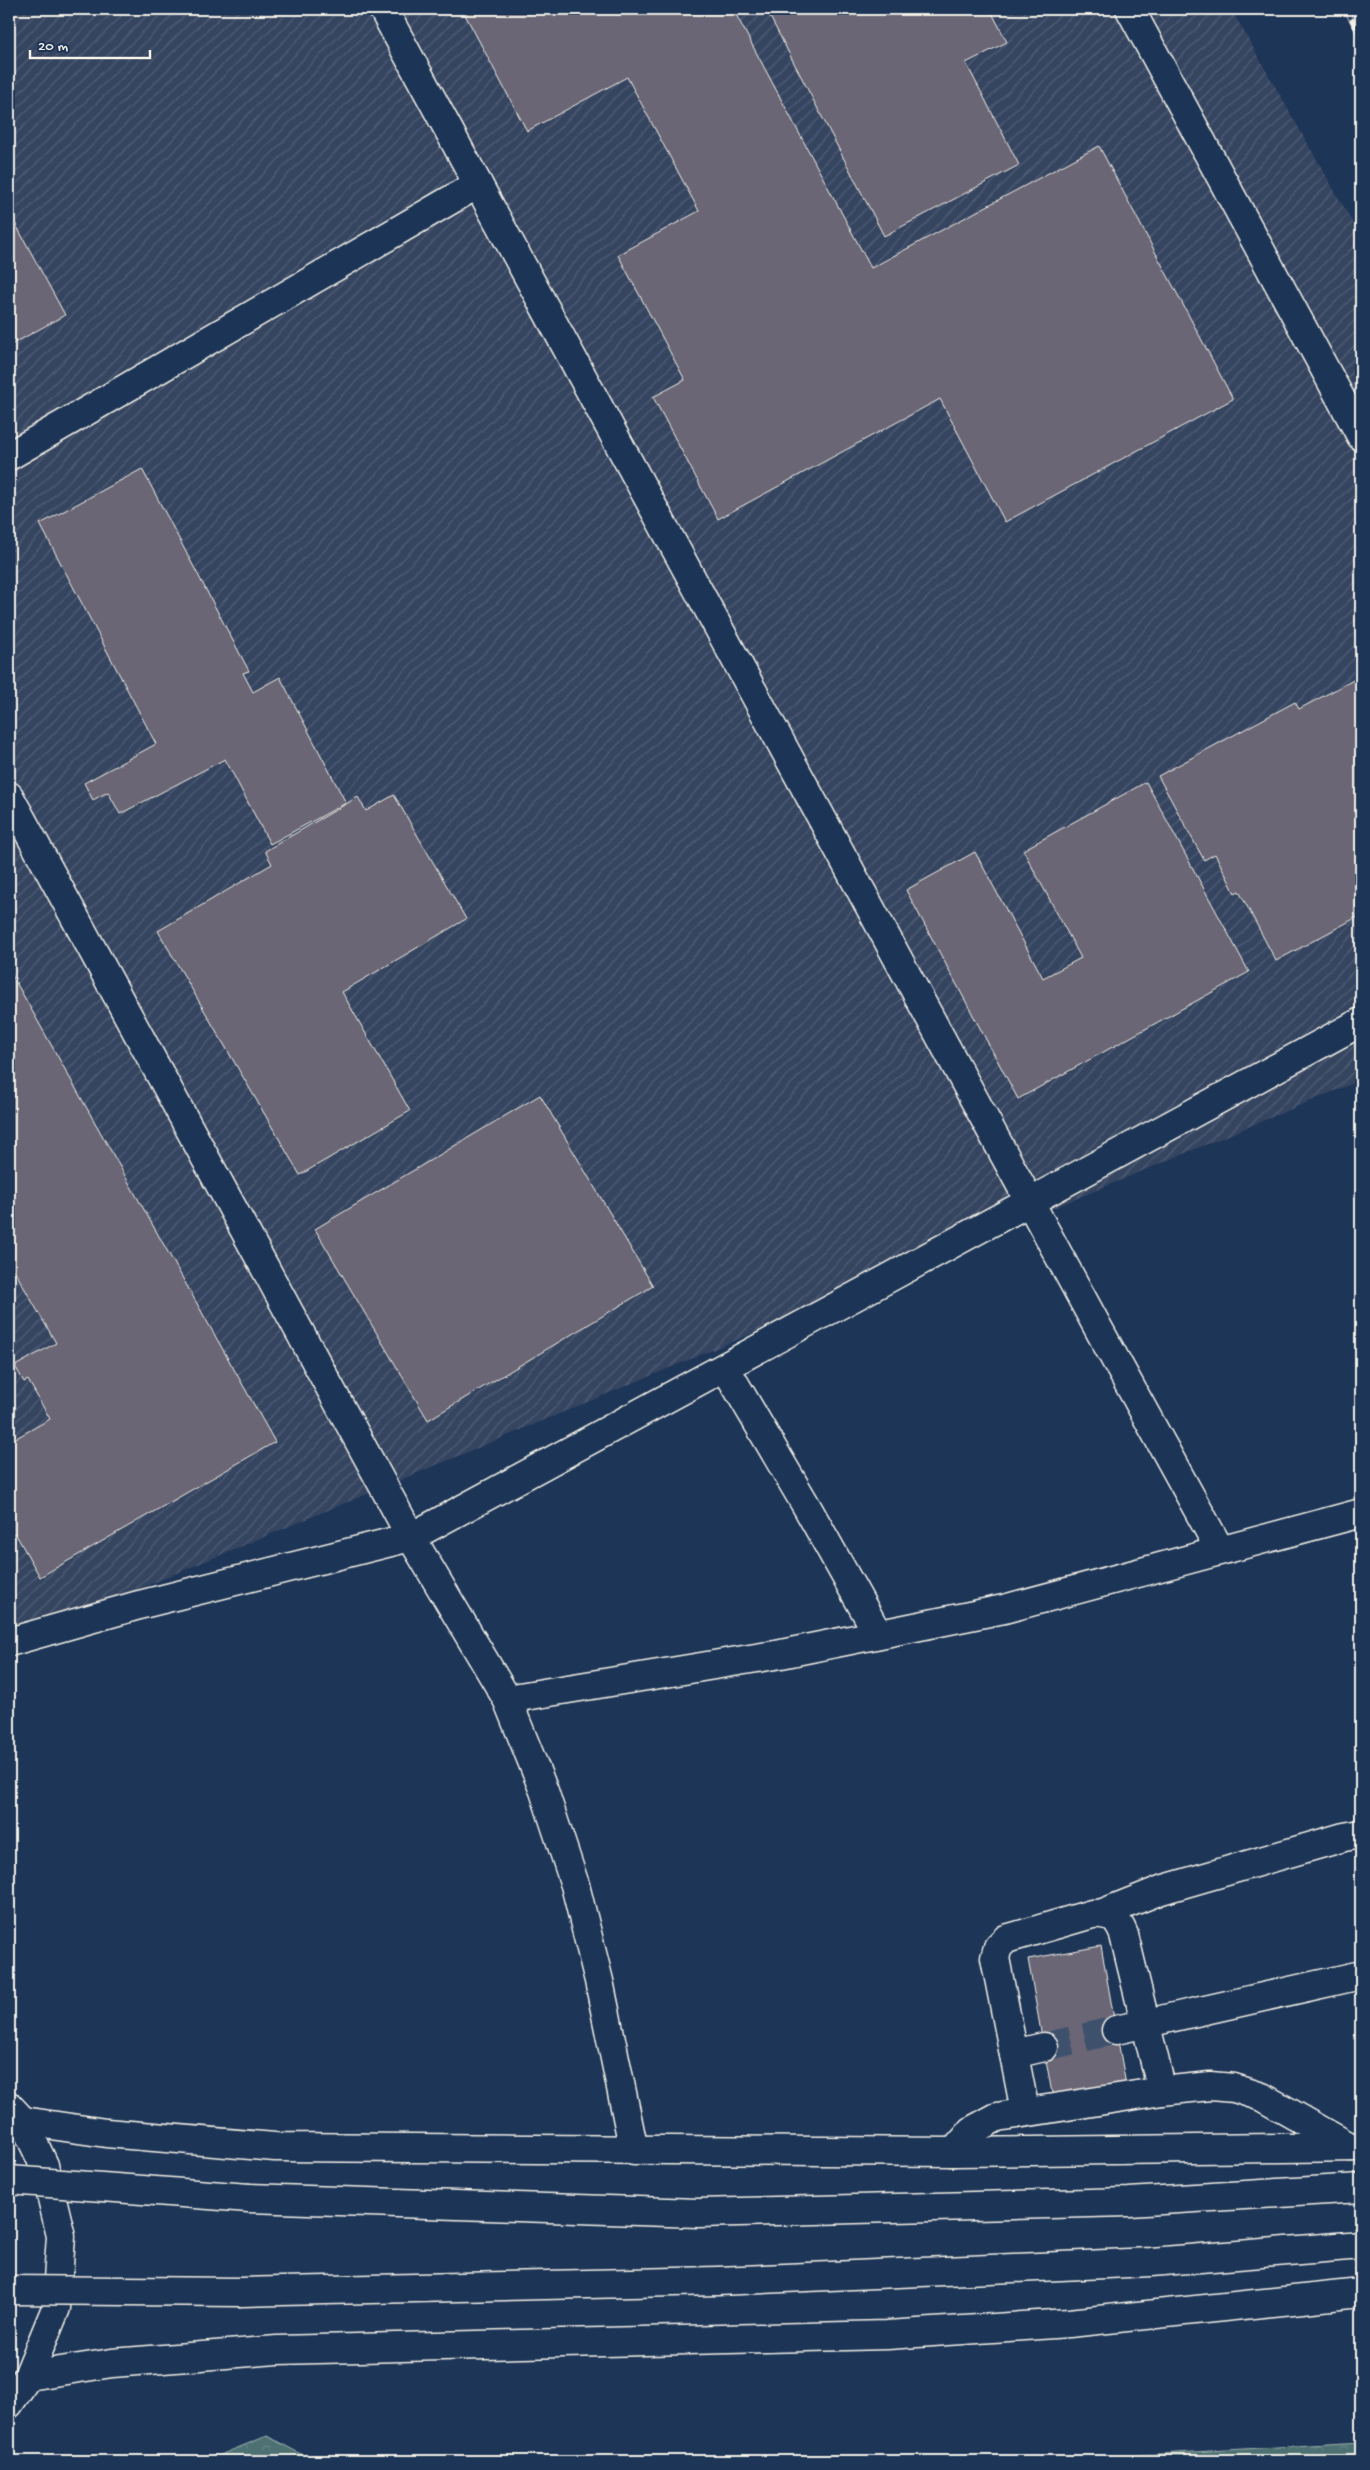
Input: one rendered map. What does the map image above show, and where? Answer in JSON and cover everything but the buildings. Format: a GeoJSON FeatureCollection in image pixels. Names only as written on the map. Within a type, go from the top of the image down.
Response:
{"type":"FeatureCollection","features":[{"type":"Feature","properties":{"kind":"main road"},"geometry":{"type":"LineString","coordinates":[[383,9],[1220,1550]]}},
{"type":"Feature","properties":{"kind":"main road"},"geometry":{"type":"LineString","coordinates":[[1130,9],[1361,436]]}},
{"type":"Feature","properties":{"kind":"main road"},"geometry":{"type":"LineString","coordinates":[[9,456],[478,184]]}},
{"type":"Feature","properties":{"kind":"main road"},"geometry":{"type":"LineString","coordinates":[[9,796],[412,1536],[507,1699],[544,1791],[575,1885],[599,1981],[634,2151]]}},
{"type":"Feature","properties":{"kind":"main road"},"geometry":{"type":"LineString","coordinates":[[9,1642],[139,1605],[412,1536],[1361,1022]]}},
{"type":"Feature","properties":{"kind":"main road"},"geometry":{"type":"LineString","coordinates":[[725,1367],[807,1506],[878,1634]]}},
{"type":"Feature","properties":{"kind":"main road"},"geometry":{"type":"LineString","coordinates":[[507,1699],[781,1654],[1004,1608],[1361,1513]]}},
{"type":"Feature","properties":{"kind":"main road"},"geometry":{"type":"LineString","coordinates":[[1025,2111],[995,1958],[998,1947],[1006,1939],[1092,1914],[1103,1913],[1161,1890],[1344,1837],[1361,1834]]}},
{"type":"Feature","properties":{"kind":"main road"},"geometry":{"type":"LineString","coordinates":[[1103,1913],[1113,1917],[1120,1924],[1162,2090]]}},
{"type":"Feature","properties":{"kind":"main road"},"geometry":{"type":"LineString","coordinates":[[1116,2030],[1361,1975]]}},
{"type":"Feature","properties":{"kind":"main road"},"geometry":{"type":"LineString","coordinates":[[1014,2054],[1044,2047]]}},
{"type":"Feature","properties":{"kind":"main road"},"geometry":{"type":"LineString","coordinates":[[954,2152],[967,2135],[984,2122],[998,2116],[1162,2090],[1210,2086],[1234,2088],[1262,2097],[1356,2147]]}},
{"type":"Feature","properties":{"kind":"main road"},"geometry":{"type":"LineString","coordinates":[[16,2114],[106,2133],[275,2147],[954,2152],[1356,2147]]}},
{"type":"Feature","properties":{"kind":"main road"},"geometry":{"type":"LineString","coordinates":[[9,2404],[28,2376],[56,2308],[61,2236],[44,2165],[16,2114]]}},
{"type":"Feature","properties":{"kind":"main road"},"geometry":{"type":"LineString","coordinates":[[9,2180],[249,2198],[698,2213],[1129,2202],[1361,2188]]}},
{"type":"Feature","properties":{"kind":"main road"},"geometry":{"type":"LineString","coordinates":[[9,2290],[241,2292],[716,2281],[1151,2262],[1361,2245]]}},
{"type":"Feature","properties":{"kind":"main road"},"geometry":{"type":"LineString","coordinates":[[28,2376],[112,2363],[277,2350],[887,2335],[1069,2323],[1361,2293]]}},
{"type":"Feature","properties":{"kind":"shaded area"},"geometry":{"type":"Polygon","coordinates":[[[9,9],[1231,9],[1361,237],[1361,1080],[9,1643],[9,9]]]}},
{"type":"Feature","properties":{"kind":"green space"},"geometry":{"type":"Polygon","coordinates":[[[267,2436],[314,2461],[205,2461],[267,2436]]]}},
{"type":"Feature","properties":{"kind":"green space"},"geometry":{"type":"Polygon","coordinates":[[[1361,2442],[1361,2461],[1042,2461],[1361,2442]]]}},
{"type":"Feature","properties":{"kind":"tunnel"},"geometry":{"type":"LineString","coordinates":[[1044,2047],[1116,2030]]}},
{"type":"Feature","properties":{"kind":"railway"},"geometry":{"type":"LineString","coordinates":[[1346,9],[1361,37]]}}]}
